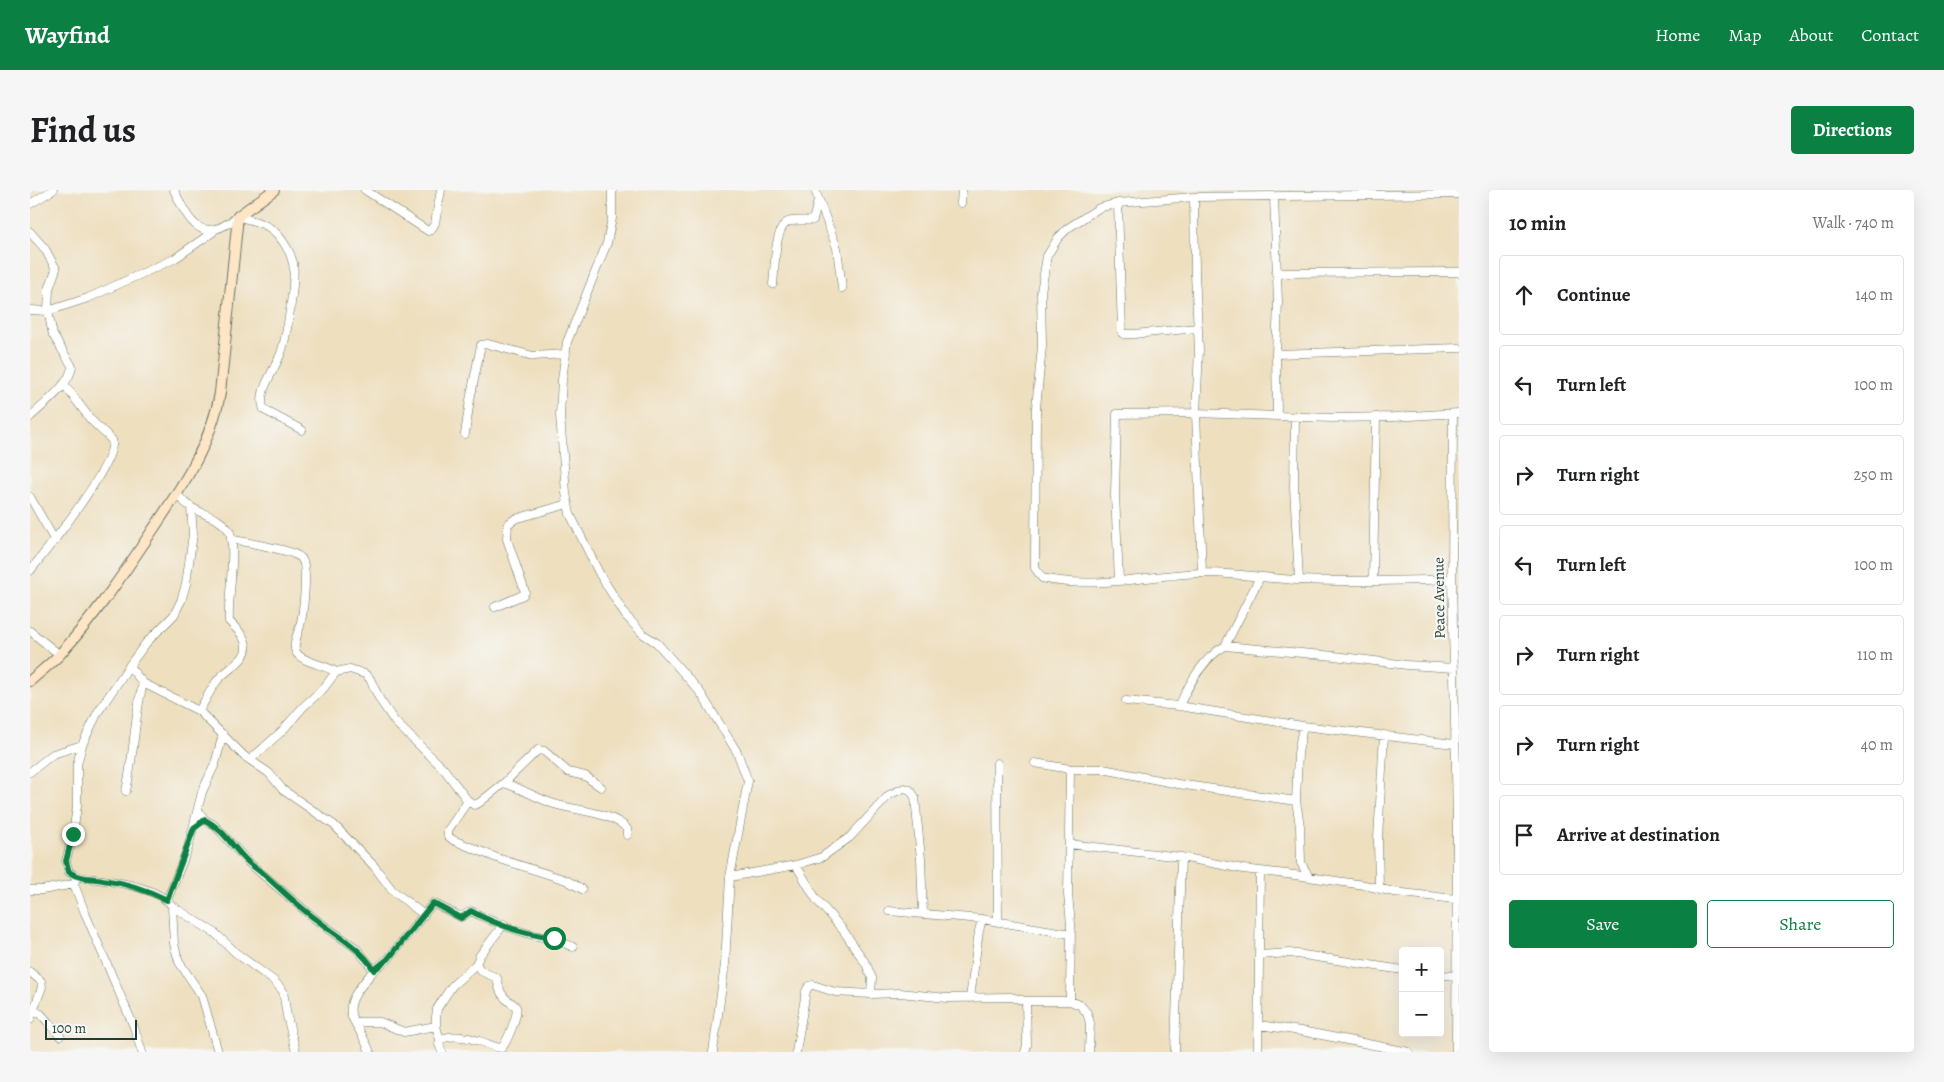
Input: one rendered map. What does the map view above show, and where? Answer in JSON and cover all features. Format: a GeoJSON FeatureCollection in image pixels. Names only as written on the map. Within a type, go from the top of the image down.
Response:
{"type":"FeatureCollection","features":[{"type":"Feature","properties":{"kind":"street"},"geometry":{"type":"LineString","coordinates":[[30,204],[53,190]]}},
{"type":"Feature","properties":{"kind":"street"},"geometry":{"type":"LineString","coordinates":[[174,190],[189,217],[197,226],[206,231],[213,232]]}},
{"type":"Feature","properties":{"kind":"street"},"geometry":{"type":"LineString","coordinates":[[30,310],[48,311],[88,298],[174,259],[213,232],[226,227],[274,190]]}},
{"type":"Feature","properties":{"kind":"street"},"geometry":{"type":"LineString","coordinates":[[365,190],[428,231],[431,230],[435,222],[441,190]]}},
{"type":"Feature","properties":{"kind":"street"},"geometry":{"type":"LineString","coordinates":[[612,190],[612,218],[607,243],[567,342],[560,416],[566,493],[570,514],[599,573],[626,616],[643,634],[657,644],[700,692],[737,752],[744,766],[748,781],[738,825],[730,877],[725,964],[713,1052]]}},
{"type":"Feature","properties":{"kind":"street"},"geometry":{"type":"LineString","coordinates":[[815,190],[837,248],[842,288]]}},
{"type":"Feature","properties":{"kind":"street"},"geometry":{"type":"LineString","coordinates":[[961,203],[962,190]]}},
{"type":"Feature","properties":{"kind":"street"},"geometry":{"type":"LineString","coordinates":[[1452,579],[1299,580],[1202,573],[1080,582],[1056,581],[1042,578],[1035,568],[1036,408],[1042,346],[1042,292],[1047,256],[1058,238],[1068,228],[1100,208],[1118,203],[1194,197],[1211,193],[1274,197],[1459,194]]}},
{"type":"Feature","properties":{"kind":"street"},"geometry":{"type":"LineString","coordinates":[[1194,197],[1195,274],[1199,350],[1196,413],[1202,573]]}},
{"type":"Feature","properties":{"kind":"street"},"geometry":{"type":"LineString","coordinates":[[1274,197],[1278,302],[1276,354],[1277,415]]}},
{"type":"Feature","properties":{"kind":"street"},"geometry":{"type":"LineString","coordinates":[[774,284],[777,244],[783,228],[791,222],[813,220],[818,200]]}},
{"type":"Feature","properties":{"kind":"street"},"geometry":{"type":"LineString","coordinates":[[1118,203],[1122,332],[1124,334],[1134,334],[1198,328]]}},
{"type":"Feature","properties":{"kind":"street"},"geometry":{"type":"LineString","coordinates":[[238,216],[266,225],[290,254],[293,265],[293,280],[286,333],[281,354],[264,389],[261,403],[264,410],[302,430]]}},
{"type":"Feature","properties":{"kind":"street"},"geometry":{"type":"LineString","coordinates":[[30,681],[60,655],[104,602],[177,494],[210,432],[217,413],[231,298],[238,216]]}},
{"type":"Feature","properties":{"kind":"street"},"geometry":{"type":"LineString","coordinates":[[30,232],[46,249],[56,269],[49,289],[48,311],[54,335],[72,366],[69,377],[64,384],[30,417]]}},
{"type":"Feature","properties":{"kind":"street"},"geometry":{"type":"LineString","coordinates":[[1276,273],[1459,272]]}},
{"type":"Feature","properties":{"kind":"street"},"geometry":{"type":"LineString","coordinates":[[465,434],[481,345],[488,344],[533,356],[566,354]]}},
{"type":"Feature","properties":{"kind":"street"},"geometry":{"type":"LineString","coordinates":[[1276,354],[1459,348]]}},
{"type":"Feature","properties":{"kind":"street"},"geometry":{"type":"LineString","coordinates":[[30,571],[55,541],[84,500],[108,457],[113,444],[112,440],[91,420],[64,384]]}},
{"type":"Feature","properties":{"kind":"street"},"geometry":{"type":"LineString","coordinates":[[1119,580],[1115,495],[1116,416],[1123,413],[1196,413],[1332,418],[1456,413]]}},
{"type":"Feature","properties":{"kind":"street","name":"Peace Avenue"},"geometry":{"type":"LineString","coordinates":[[1456,413],[1455,564],[1452,579],[1456,615],[1454,744],[1458,843],[1455,899],[1456,1052]]}},
{"type":"Feature","properties":{"kind":"street"},"geometry":{"type":"LineString","coordinates":[[1295,416],[1294,487],[1299,580]]}},
{"type":"Feature","properties":{"kind":"street"},"geometry":{"type":"LineString","coordinates":[[1373,581],[1376,417]]}},
{"type":"Feature","properties":{"kind":"street"},"geometry":{"type":"LineString","coordinates":[[177,494],[191,508],[214,518],[229,530],[231,539],[229,621],[244,639],[246,650],[243,657],[218,679],[199,711]]}},
{"type":"Feature","properties":{"kind":"street"},"geometry":{"type":"LineString","coordinates":[[30,497],[55,541]]}},
{"type":"Feature","properties":{"kind":"street"},"geometry":{"type":"LineString","coordinates":[[495,607],[523,595],[525,592],[507,539],[508,524],[515,519],[568,504]]}},
{"type":"Feature","properties":{"kind":"street"},"geometry":{"type":"LineString","coordinates":[[142,1052],[134,1027],[85,913],[75,880],[69,872],[66,861],[73,834],[77,806],[77,765],[82,745],[98,712],[129,666],[146,643],[174,615],[181,601],[186,584],[193,534],[191,508]]}},
{"type":"Feature","properties":{"kind":"street"},"geometry":{"type":"LineString","coordinates":[[231,539],[290,553],[301,558],[305,564],[303,605],[295,645],[296,651],[300,657],[328,667],[336,672]]}},
{"type":"Feature","properties":{"kind":"street"},"geometry":{"type":"LineString","coordinates":[[1225,646],[1260,577]]}},
{"type":"Feature","properties":{"kind":"street"},"geometry":{"type":"LineString","coordinates":[[30,631],[60,655]]}},
{"type":"Feature","properties":{"kind":"street"},"geometry":{"type":"LineString","coordinates":[[1179,706],[1201,668],[1215,651],[1225,646],[1407,665],[1454,668]]}},
{"type":"Feature","properties":{"kind":"street"},"geometry":{"type":"LineString","coordinates":[[129,666],[143,683],[199,711],[244,756],[269,773],[291,796],[334,826],[374,866],[392,890],[424,915]]}},
{"type":"Feature","properties":{"kind":"street"},"geometry":{"type":"LineString","coordinates":[[250,760],[282,731],[303,707],[323,689],[336,672],[350,669],[364,674],[370,679],[380,700],[395,722],[442,768],[468,801],[474,805],[504,783],[538,750],[544,751],[568,772],[584,776],[601,787]]}},
{"type":"Feature","properties":{"kind":"street"},"geometry":{"type":"LineString","coordinates":[[126,791],[132,766],[138,702],[143,683]]}},
{"type":"Feature","properties":{"kind":"street"},"geometry":{"type":"LineString","coordinates":[[1126,701],[1179,706],[1303,726],[1454,744]]}},
{"type":"Feature","properties":{"kind":"street"},"geometry":{"type":"LineString","coordinates":[[1295,875],[1301,863],[1300,826],[1296,801],[1298,753],[1303,726]]}},
{"type":"Feature","properties":{"kind":"street"},"geometry":{"type":"LineString","coordinates":[[218,1052],[202,996],[179,962],[174,944],[169,903],[194,828],[202,792],[214,764],[223,734]]}},
{"type":"Feature","properties":{"kind":"street"},"geometry":{"type":"LineString","coordinates":[[1379,888],[1378,838],[1384,736]]}},
{"type":"Feature","properties":{"kind":"street"},"geometry":{"type":"LineString","coordinates":[[30,772],[53,754],[82,745]]}},
{"type":"Feature","properties":{"kind":"street"},"geometry":{"type":"LineString","coordinates":[[998,763],[998,922]]}},
{"type":"Feature","properties":{"kind":"street"},"geometry":{"type":"LineString","coordinates":[[1035,764],[1070,769],[1103,769],[1178,784],[1296,801]]}},
{"type":"Feature","properties":{"kind":"street"},"geometry":{"type":"LineString","coordinates":[[1070,769],[1068,894],[1071,934],[1070,1001]]}},
{"type":"Feature","properties":{"kind":"street"},"geometry":{"type":"LineString","coordinates":[[504,783],[549,802],[616,820],[627,828],[627,835]]}},
{"type":"Feature","properties":{"kind":"street"},"geometry":{"type":"LineString","coordinates":[[730,877],[796,865],[822,857],[830,853],[858,829],[889,794],[899,789],[910,790],[915,797],[916,806],[921,859],[923,914]]}},
{"type":"Feature","properties":{"kind":"street"},"geometry":{"type":"LineString","coordinates":[[468,801],[448,830],[448,836],[453,840],[497,858],[566,880],[582,889]]}},
{"type":"Feature","properties":{"kind":"street"},"geometry":{"type":"LineString","coordinates":[[198,810],[205,820],[213,824],[248,862],[315,919],[356,948],[374,970]]}},
{"type":"Feature","properties":{"kind":"street"},"geometry":{"type":"LineString","coordinates":[[194,828],[205,820]]}},
{"type":"Feature","properties":{"kind":"street"},"geometry":{"type":"LineString","coordinates":[[1069,844],[1182,856],[1260,871],[1309,877],[1394,892],[1455,899]]}},
{"type":"Feature","properties":{"kind":"street"},"geometry":{"type":"LineString","coordinates":[[1175,1052],[1182,856]]}},
{"type":"Feature","properties":{"kind":"street"},"geometry":{"type":"LineString","coordinates":[[1301,863],[1309,877]]}},
{"type":"Feature","properties":{"kind":"street"},"geometry":{"type":"LineString","coordinates":[[796,865],[816,899],[843,930],[866,964],[872,978],[871,994]]}},
{"type":"Feature","properties":{"kind":"street"},"geometry":{"type":"LineString","coordinates":[[1258,1052],[1260,871]]}},
{"type":"Feature","properties":{"kind":"street"},"geometry":{"type":"LineString","coordinates":[[30,890],[42,890],[75,880],[120,883],[148,890],[214,933],[236,953],[274,980],[284,991],[287,1016],[296,1052]]}},
{"type":"Feature","properties":{"kind":"street"},"geometry":{"type":"LineString","coordinates":[[370,1052],[355,1022],[351,1011],[351,1003],[374,970],[388,959],[430,906],[435,903],[461,918],[471,911],[534,935],[554,938],[573,948]]}},
{"type":"Feature","properties":{"kind":"street"},"geometry":{"type":"LineString","coordinates":[[889,911],[982,919],[1071,934]]}},
{"type":"Feature","properties":{"kind":"street"},"geometry":{"type":"LineString","coordinates":[[970,998],[982,919]]}},
{"type":"Feature","properties":{"kind":"street"},"geometry":{"type":"LineString","coordinates":[[442,1052],[436,1026],[437,1009],[446,992],[476,964],[480,955],[504,924]]}},
{"type":"Feature","properties":{"kind":"street"},"geometry":{"type":"LineString","coordinates":[[1259,956],[1290,953],[1399,969]]}},
{"type":"Feature","properties":{"kind":"street"},"geometry":{"type":"LineString","coordinates":[[440,1040],[448,1037],[466,1038],[478,1040],[497,1048],[502,1048],[506,1043],[516,1017],[516,1009],[514,1004],[502,995],[498,988],[497,978],[481,970],[476,964]]}},
{"type":"Feature","properties":{"kind":"street"},"geometry":{"type":"LineString","coordinates":[[30,972],[41,981],[42,987],[30,1020]]}},
{"type":"Feature","properties":{"kind":"street"},"geometry":{"type":"LineString","coordinates":[[1444,975],[1457,976]]}},
{"type":"Feature","properties":{"kind":"street"},"geometry":{"type":"LineString","coordinates":[[796,1052],[805,995],[809,986],[813,985],[835,992],[900,993],[947,998],[1011,996],[1026,1001],[1070,1001],[1080,1005],[1087,1013],[1090,1023],[1089,1052]]}},
{"type":"Feature","properties":{"kind":"street"},"geometry":{"type":"LineString","coordinates":[[1025,1052],[1027,1045],[1026,1001]]}},
{"type":"Feature","properties":{"kind":"street"},"geometry":{"type":"LineString","coordinates":[[34,1011],[41,1014],[60,1036]]}},
{"type":"Feature","properties":{"kind":"street"},"geometry":{"type":"LineString","coordinates":[[355,1022],[380,1022],[404,1032],[436,1026]]}},
{"type":"Feature","properties":{"kind":"street"},"geometry":{"type":"LineString","coordinates":[[1259,1025],[1301,1031],[1409,1052]]}},
{"type":"Feature","properties":{"kind":"route"},"geometry":{"type":"LineString","coordinates":[[73,834],[66,861],[69,872],[76,877],[120,883],[148,890],[167,900],[194,828],[205,820],[213,824],[230,840],[248,862],[289,897],[315,919],[356,948],[369,961],[374,970],[388,959],[433,903],[461,918],[471,911],[488,920],[534,935],[554,938]]}}]}
